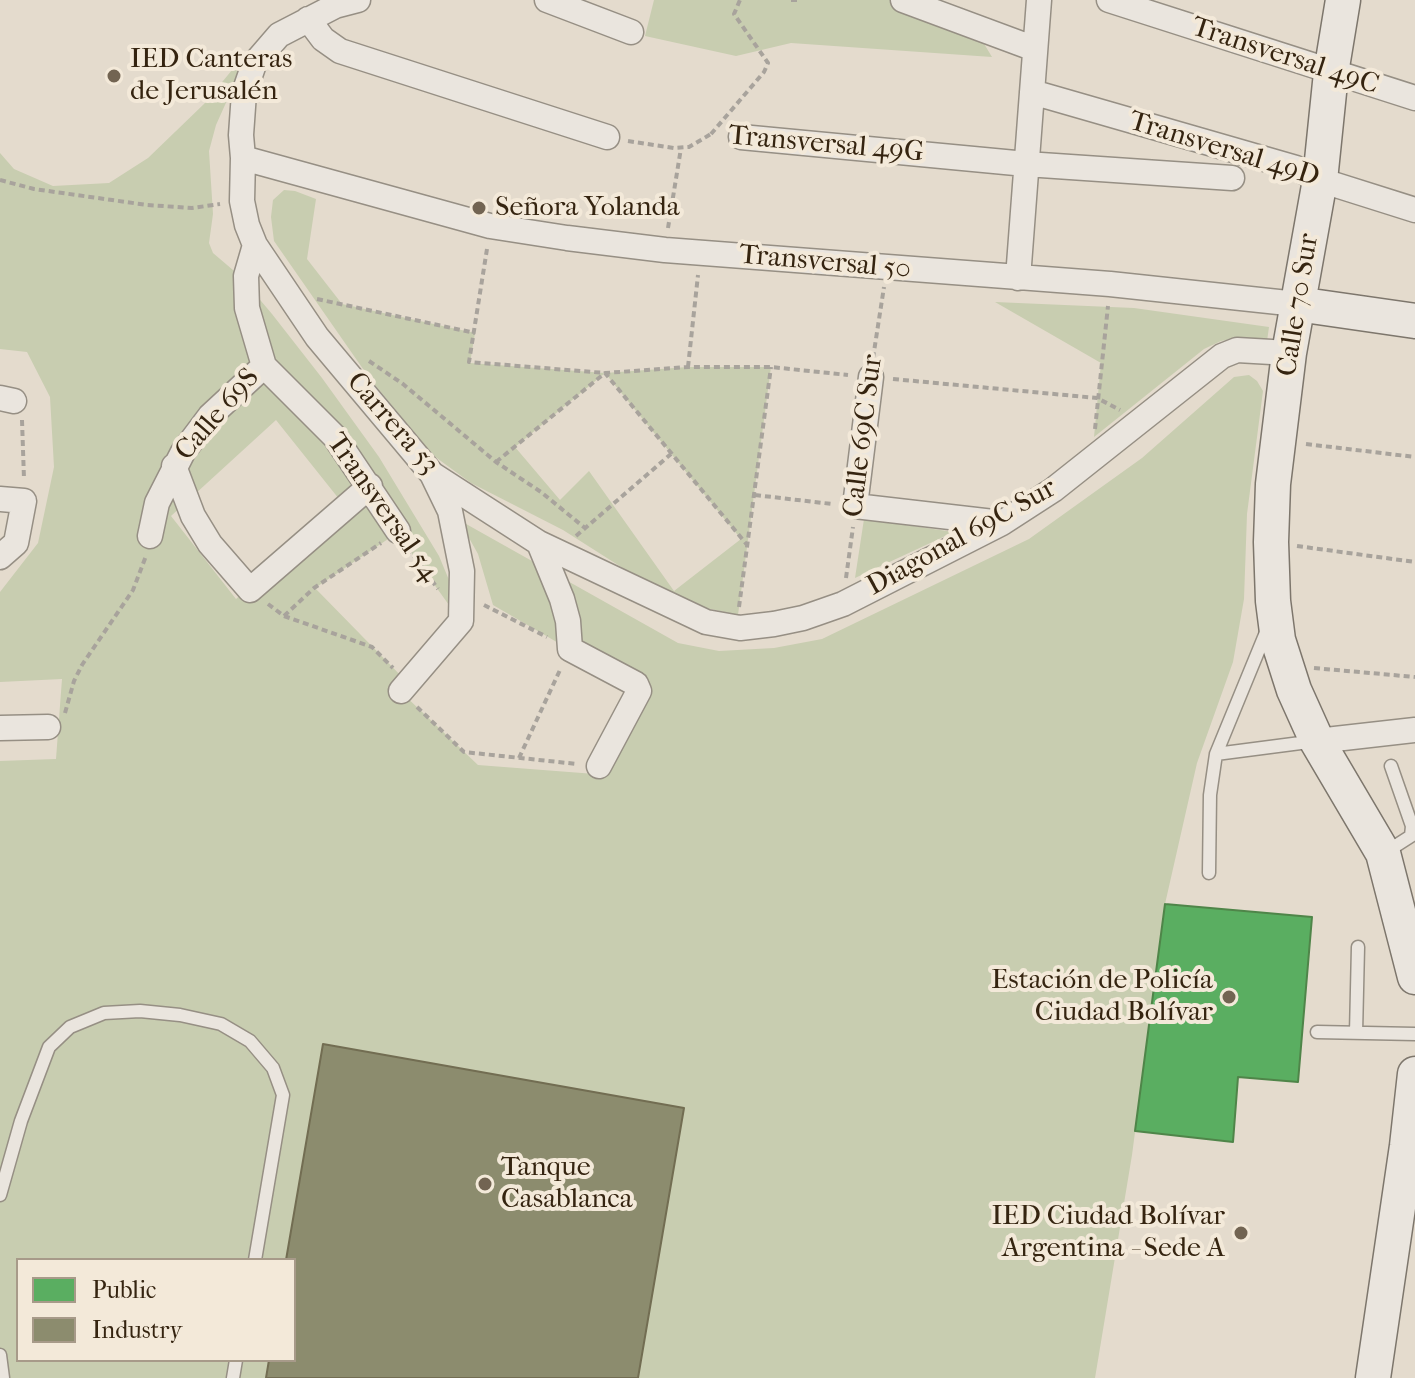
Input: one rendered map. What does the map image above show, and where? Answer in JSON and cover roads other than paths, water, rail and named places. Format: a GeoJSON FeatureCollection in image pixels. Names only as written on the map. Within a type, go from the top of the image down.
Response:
{"type":"FeatureCollection","features":[{"type":"Feature","properties":{"kind":"street","name":"Carrera 53"},"geometry":{"type":"LineString","coordinates":[[358,0],[335,6],[279,35],[254,64],[244,93],[241,135],[242,201],[255,245],[317,337],[432,474],[548,547],[706,622],[740,628]]}},
{"type":"Feature","properties":{"kind":"street"},"geometry":{"type":"LineString","coordinates":[[547,0],[631,32]]}},
{"type":"Feature","properties":{"kind":"street"},"geometry":{"type":"LineString","coordinates":[[903,0],[1035,49]]}},
{"type":"Feature","properties":{"kind":"street"},"geometry":{"type":"LineString","coordinates":[[1018,278],[1039,0]]}},
{"type":"Feature","properties":{"kind":"street","name":"Transversal 49C"},"geometry":{"type":"LineString","coordinates":[[1109,0],[1415,98]]}},
{"type":"Feature","properties":{"kind":"street","name":"Calle 70 Sur"},"geometry":{"type":"LineString","coordinates":[[1343,0],[1331,73],[1320,180],[1289,353],[1279,441],[1271,542],[1274,612],[1285,665],[1317,741],[1383,853],[1415,977]]}},
{"type":"Feature","properties":{"kind":"street"},"geometry":{"type":"LineString","coordinates":[[308,19],[323,39],[340,51],[607,137]]}},
{"type":"Feature","properties":{"kind":"street","name":"Transversal 49D"},"geometry":{"type":"LineString","coordinates":[[1032,92],[1296,168],[1320,180],[1415,210]]}},
{"type":"Feature","properties":{"kind":"street","name":"Transversal 49G"},"geometry":{"type":"LineString","coordinates":[[741,137],[1026,164],[1232,178]]}},
{"type":"Feature","properties":{"kind":"street","name":"Transversal 50"},"geometry":{"type":"LineString","coordinates":[[243,158],[490,226],[665,250],[1110,284],[1297,304],[1415,321]]}},
{"type":"Feature","properties":{"kind":"street","name":"Calle 69S"},"geometry":{"type":"LineString","coordinates":[[150,536],[157,503],[174,466],[210,416],[264,366],[247,308],[246,276],[255,245]]}},
{"type":"Feature","properties":{"kind":"street","name":"Diagonal 69C Sur"},"geometry":{"type":"LineString","coordinates":[[740,628],[803,618],[843,604],[1002,523],[1092,461],[1222,356],[1237,350],[1289,353]]}},
{"type":"Feature","properties":{"kind":"street","name":"Transversal 54"},"geometry":{"type":"LineString","coordinates":[[264,366],[335,437],[398,531]]}},
{"type":"Feature","properties":{"kind":"street","name":"Calle 69C Sur"},"geometry":{"type":"LineString","coordinates":[[871,377],[855,506],[1002,523]]}},
{"type":"Feature","properties":{"kind":"street"},"geometry":{"type":"LineString","coordinates":[[174,466],[193,516],[210,544],[250,590],[370,486]]}},
{"type":"Feature","properties":{"kind":"street"},"geometry":{"type":"LineString","coordinates":[[404,687],[461,621],[462,571],[450,511],[432,474]]}},
{"type":"Feature","properties":{"kind":"street"},"geometry":{"type":"LineString","coordinates":[[0,557],[16,543],[12,500]]}},
{"type":"Feature","properties":{"kind":"street"},"geometry":{"type":"LineString","coordinates":[[548,547],[568,621],[570,649],[636,684],[639,691],[599,766]]}},
{"type":"Feature","properties":{"kind":"street"},"geometry":{"type":"LineString","coordinates":[[0,728],[48,727]]}},
{"type":"Feature","properties":{"kind":"street"},"geometry":{"type":"LineString","coordinates":[[1317,741],[1415,730]]}},
{"type":"Feature","properties":{"kind":"street"},"geometry":{"type":"LineString","coordinates":[[1373,1378],[1415,1074]]}},
{"type":"Feature","properties":{"kind":"lane","name":"Calle 70 Sur"},"geometry":{"type":"LineString","coordinates":[[1209,873],[1210,795],[1216,754],[1274,612]]}},
{"type":"Feature","properties":{"kind":"lane"},"geometry":{"type":"LineString","coordinates":[[1216,754],[1317,741]]}},
{"type":"Feature","properties":{"kind":"lane"},"geometry":{"type":"LineString","coordinates":[[1383,853],[1405,842],[1411,836],[1412,826],[1391,766]]}},
{"type":"Feature","properties":{"kind":"lane"},"geometry":{"type":"LineString","coordinates":[[1356,1033],[1358,947]]}},
{"type":"Feature","properties":{"kind":"lane"},"geometry":{"type":"LineString","coordinates":[[0,1195],[21,1121],[49,1047],[70,1027],[104,1013],[140,1011],[221,1024],[250,1041],[273,1068],[283,1095],[255,1258]]}},
{"type":"Feature","properties":{"kind":"lane"},"geometry":{"type":"LineString","coordinates":[[1317,1032],[1415,1034]]}},
{"type":"Feature","properties":{"kind":"lane"},"geometry":{"type":"LineString","coordinates":[[0,1355],[3,1378]]}},
{"type":"Feature","properties":{"kind":"place","name":"IED Canteras de Jerusalén"},"geometry":{"type":"Point","coordinates":[114,76]}},
{"type":"Feature","properties":{"kind":"place","name":"Señora Yolanda"},"geometry":{"type":"Point","coordinates":[479,208]}},
{"type":"Feature","properties":{"kind":"place","name":"Estación de Policía Ciudad Bolívar"},"geometry":{"type":"Point","coordinates":[1229,997]}},
{"type":"Feature","properties":{"kind":"place","name":"Tanque Casablanca"},"geometry":{"type":"Point","coordinates":[485,1184]}},
{"type":"Feature","properties":{"kind":"place","name":"IED Ciudad Bolívar Argentina - Sede A"},"geometry":{"type":"Point","coordinates":[1241,1233]}}]}
